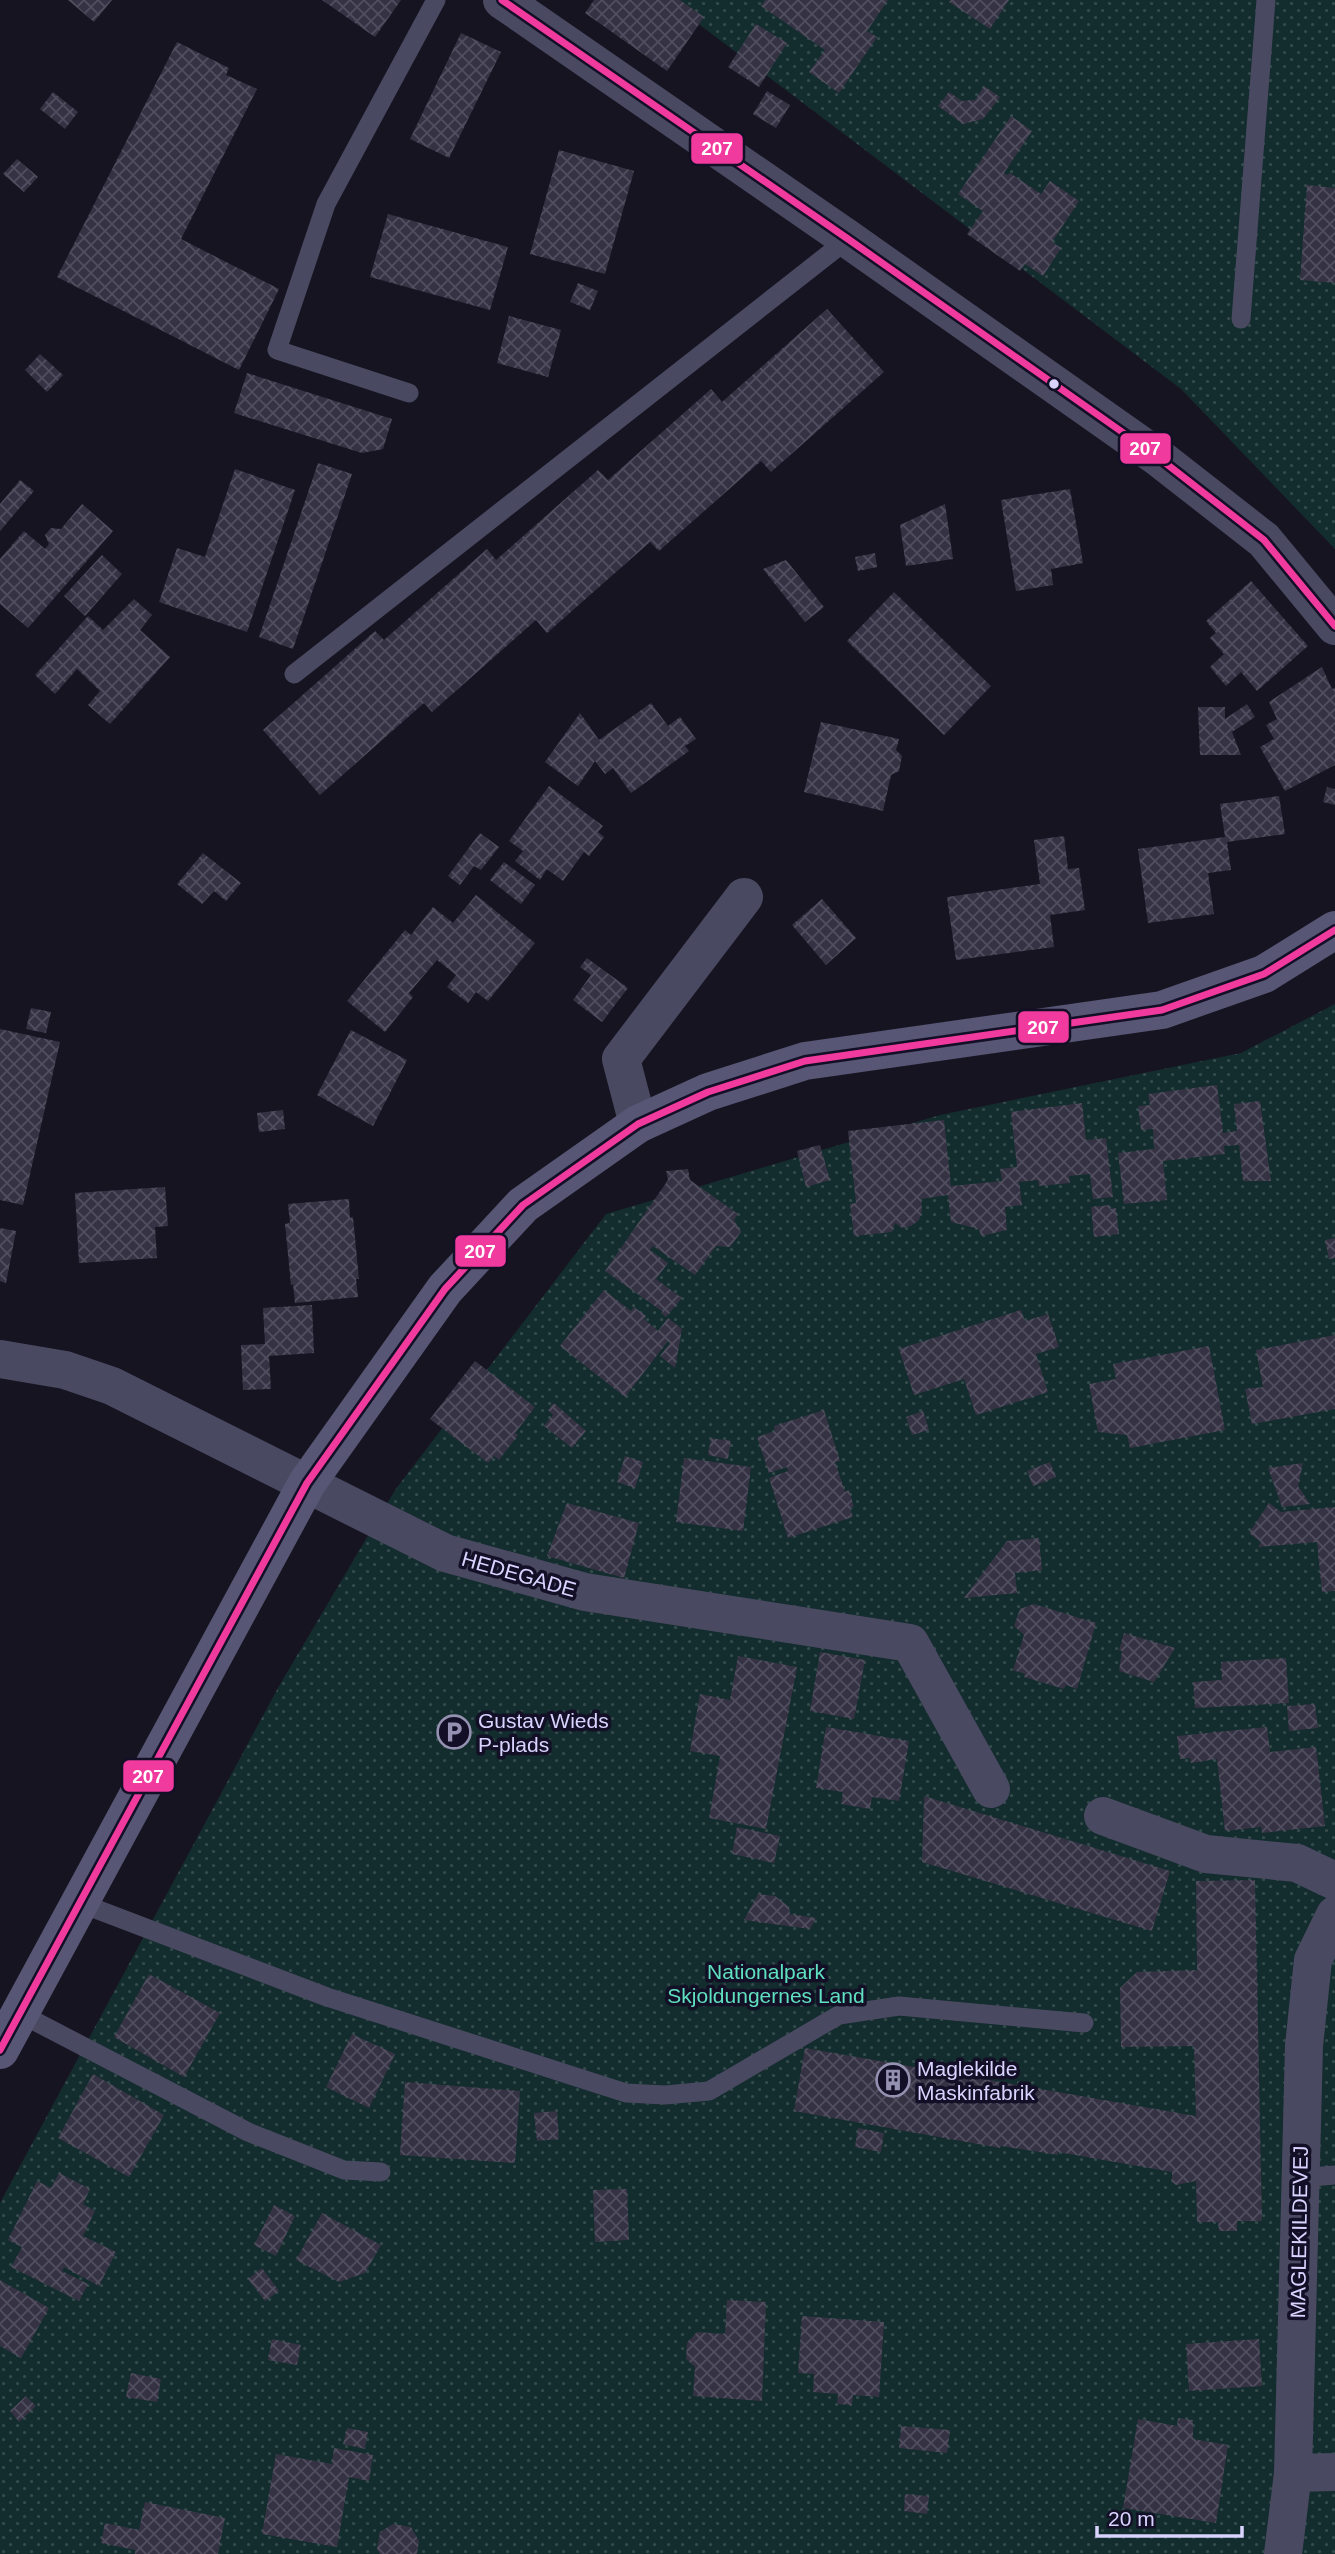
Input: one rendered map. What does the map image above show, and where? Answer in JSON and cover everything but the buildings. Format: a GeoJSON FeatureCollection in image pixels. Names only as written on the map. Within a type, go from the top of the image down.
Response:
{"type":"FeatureCollection","features":[{"type":"Feature","properties":{"kind":"main road"},"geometry":{"type":"LineString","coordinates":[[0,2050],[307,1483],[445,1289],[523,1205],[638,1124],[708,1091],[805,1061],[1161,1010],[1264,974],[1335,930]]}},
{"type":"Feature","properties":{"kind":"street"},"geometry":{"type":"LineString","coordinates":[[502,0],[1159,458],[1264,540],[1335,626]]}},
{"type":"Feature","properties":{"kind":"street"},"geometry":{"type":"LineString","coordinates":[[638,1124],[621,1059],[744,897]]}},
{"type":"Feature","properties":{"kind":"street","name":"HEDEGADE"},"geometry":{"type":"LineString","coordinates":[[0,1359],[65,1370],[112,1386],[445,1553],[585,1592],[910,1643],[992,1789]]}},
{"type":"Feature","properties":{"kind":"street"},"geometry":{"type":"LineString","coordinates":[[1103,1816],[1206,1854],[1297,1863],[1335,1881]]}},
{"type":"Feature","properties":{"kind":"street","name":"MAGLEKILDEVEJ"},"geometry":{"type":"LineString","coordinates":[[1283,2554],[1293,2473],[1317,2177],[1319,2045],[1312,1960],[1335,1915]]}},
{"type":"Feature","properties":{"kind":"street"},"geometry":{"type":"LineString","coordinates":[[1293,2473],[1335,2472]]}},
{"type":"Feature","properties":{"kind":"lane"},"geometry":{"type":"LineString","coordinates":[[409,393],[277,350],[327,204],[436,0]]}},
{"type":"Feature","properties":{"kind":"lane"},"geometry":{"type":"LineString","coordinates":[[1241,319],[1266,0]]}},
{"type":"Feature","properties":{"kind":"lane"},"geometry":{"type":"LineString","coordinates":[[294,674],[848,239]]}},
{"type":"Feature","properties":{"kind":"lane"},"geometry":{"type":"LineString","coordinates":[[80,1903],[327,1997],[626,2093],[666,2095],[709,2091],[839,2015],[899,2006],[1084,2023]]}},
{"type":"Feature","properties":{"kind":"lane"},"geometry":{"type":"LineString","coordinates":[[21,2014],[248,2132],[344,2170],[380,2172]]}},
{"type":"Feature","properties":{"kind":"green space"},"geometry":{"type":"Polygon","coordinates":[[[667,0],[1335,0],[1335,549],[1181,389],[667,0]]]}},
{"type":"Feature","properties":{"kind":"green space","name":"Nationalpark Skjoldungernes Land"},"geometry":{"type":"Polygon","coordinates":[[[1335,1004],[1335,2554],[0,2554],[0,2203],[279,1686],[395,1490],[606,1214],[940,1115],[1241,1053],[1335,1004]]]}},
{"type":"Feature","properties":{"kind":"transit line","name":"207"},"geometry":{"type":"LineString","coordinates":[[502,0],[1159,458],[1264,540],[1335,626]]}},
{"type":"Feature","properties":{"kind":"transit line","name":"207"},"geometry":{"type":"LineString","coordinates":[[0,2050],[307,1483],[445,1289],[523,1205],[638,1124],[708,1092],[805,1061],[1162,1010],[1264,974],[1335,930]]}},
{"type":"Feature","properties":{"kind":"place","name":"Gustav Wieds P-plads"},"geometry":{"type":"Point","coordinates":[454,1732]}},
{"type":"Feature","properties":{"kind":"place","name":"Maglekilde Maskinfabrik"},"geometry":{"type":"Point","coordinates":[893,2080]}}]}
